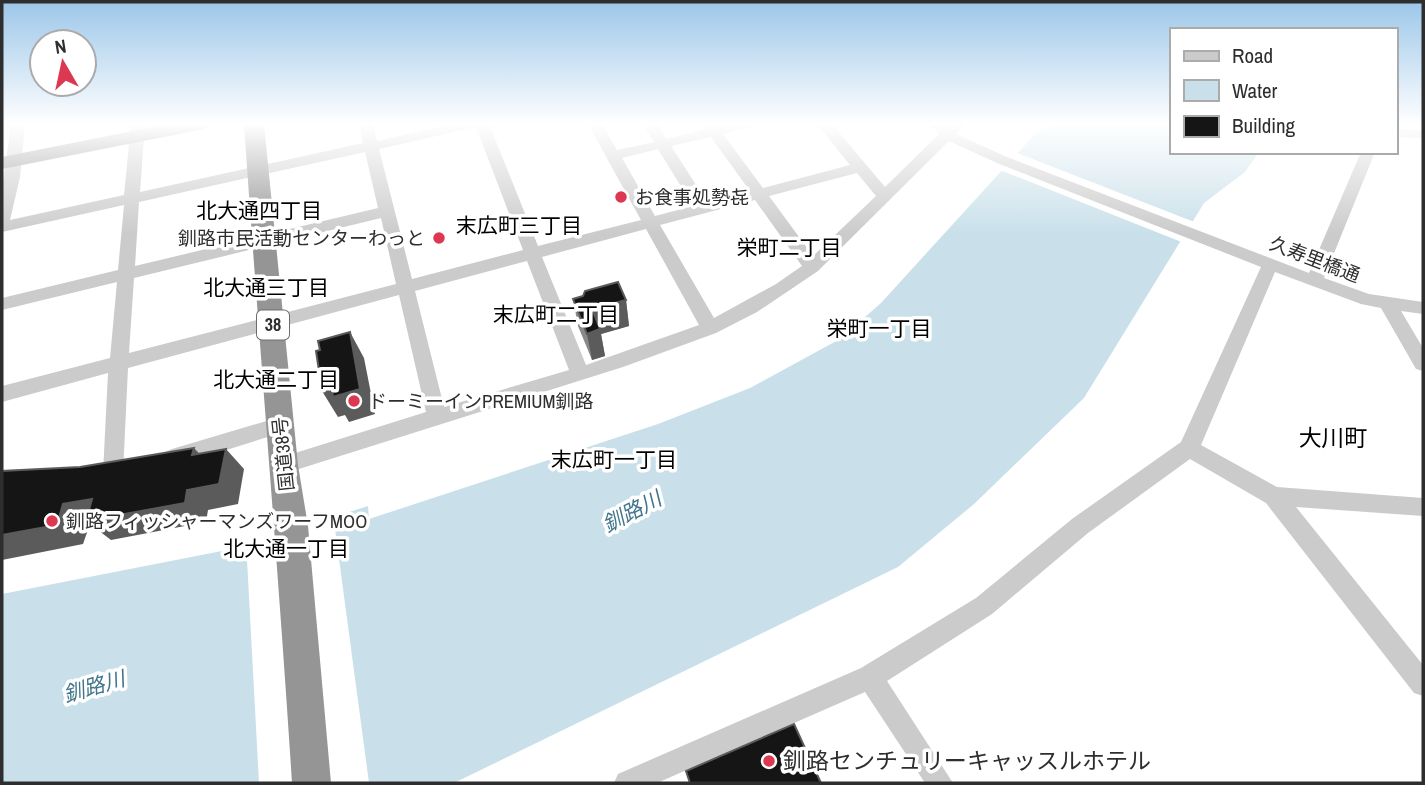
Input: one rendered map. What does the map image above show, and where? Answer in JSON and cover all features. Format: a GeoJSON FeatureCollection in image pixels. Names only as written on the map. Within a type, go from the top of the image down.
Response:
{"type":"FeatureCollection","features":[{"type":"Feature","properties":{"kind":"highway","name":"国道38号"},"geometry":{"type":"LineString","coordinates":[[258,161],[283,465],[292,526],[312,783]]}},
{"type":"Feature","properties":{"kind":"street"},"geometry":{"type":"LineString","coordinates":[[113,474],[135,161]]}},
{"type":"Feature","properties":{"kind":"street"},"geometry":{"type":"LineString","coordinates":[[7,162],[2,224],[305,161]]}},
{"type":"Feature","properties":{"kind":"street"},"geometry":{"type":"LineString","coordinates":[[374,161],[437,418]]}},
{"type":"Feature","properties":{"kind":"street"},"geometry":{"type":"LineString","coordinates":[[496,161],[580,374]]}},
{"type":"Feature","properties":{"kind":"street"},"geometry":{"type":"LineString","coordinates":[[615,161],[710,328]]}},
{"type":"Feature","properties":{"kind":"street"},"geometry":{"type":"LineString","coordinates":[[672,161],[703,209]]}},
{"type":"Feature","properties":{"kind":"street"},"geometry":{"type":"LineString","coordinates":[[735,161],[812,267]]}},
{"type":"Feature","properties":{"kind":"street"},"geometry":{"type":"LineString","coordinates":[[855,161],[886,197]]}},
{"type":"Feature","properties":{"kind":"street"},"geometry":{"type":"LineString","coordinates":[[283,465],[580,374],[746,313],[812,267],[886,197],[918,161]]}},
{"type":"Feature","properties":{"kind":"street","name":"久寿里橋通"},"geometry":{"type":"LineString","coordinates":[[1004,161],[1314,281],[1388,305],[1423,308]]}},
{"type":"Feature","properties":{"kind":"street"},"geometry":{"type":"LineString","coordinates":[[1314,281],[1364,161]]}},
{"type":"Feature","properties":{"kind":"street"},"geometry":{"type":"LineString","coordinates":[[2,394],[860,167]]}},
{"type":"Feature","properties":{"kind":"street"},"geometry":{"type":"LineString","coordinates":[[2,304],[387,211]]}},
{"type":"Feature","properties":{"kind":"street"},"geometry":{"type":"LineString","coordinates":[[627,783],[870,677],[984,606],[1080,526],[1189,447],[1270,265]]}},
{"type":"Feature","properties":{"kind":"street"},"geometry":{"type":"LineString","coordinates":[[1388,305],[1423,364]]}},
{"type":"Feature","properties":{"kind":"street"},"geometry":{"type":"LineString","coordinates":[[89,475],[113,474],[280,425]]}},
{"type":"Feature","properties":{"kind":"street"},"geometry":{"type":"LineString","coordinates":[[1189,447],[1274,496],[1423,684]]}},
{"type":"Feature","properties":{"kind":"street"},"geometry":{"type":"LineString","coordinates":[[1274,496],[1423,507]]}},
{"type":"Feature","properties":{"kind":"street"},"geometry":{"type":"LineString","coordinates":[[870,677],[940,783]]}},
{"type":"Feature","properties":{"kind":"water","name":"釧路川"},"geometry":{"type":"Polygon","coordinates":[[[1011,161],[1253,161],[1245,172],[1204,203],[1084,398],[974,504],[898,567],[454,783],[2,783],[2,594],[232,549],[368,506],[369,519],[658,424],[750,388],[840,339],[881,303],[1011,161]]]}},
{"type":"Feature","properties":{"kind":"pier"},"geometry":{"type":"Polygon","coordinates":[[[1008,161],[1037,161],[1197,223],[1184,243],[1000,170],[1008,161]]]}},
{"type":"Feature","properties":{"kind":"pier"},"geometry":{"type":"Polygon","coordinates":[[[333,514],[369,783],[259,783],[246,541],[333,514]]]}},
{"type":"Feature","properties":{"kind":"building"},"geometry":{"type":"Polygon","coordinates":[[[618,282],[626,300],[592,309],[600,329],[587,334],[573,299],[583,296],[585,291],[618,282]]]}},
{"type":"Feature","properties":{"kind":"building"},"geometry":{"type":"Polygon","coordinates":[[[350,332],[360,389],[333,397],[332,388],[322,391],[316,351],[320,350],[318,341],[350,332]]]}},
{"type":"Feature","properties":{"kind":"building"},"geometry":{"type":"Polygon","coordinates":[[[194,448],[192,455],[226,449],[219,484],[187,490],[185,503],[86,521],[92,499],[63,504],[57,525],[2,535],[2,471],[80,467],[194,448]]]}},
{"type":"Feature","properties":{"kind":"building"},"geometry":{"type":"Polygon","coordinates":[[[794,724],[821,783],[690,783],[686,771],[794,724]]]}},
{"type":"Feature","properties":{"kind":"place","name":"お食事処勢㐂"},"geometry":{"type":"Point","coordinates":[621,197]}},
{"type":"Feature","properties":{"kind":"place","name":"釧路市民活動センターわっと"},"geometry":{"type":"Point","coordinates":[439,238]}},
{"type":"Feature","properties":{"kind":"place","name":"ドーミーインPREMIUM釧路"},"geometry":{"type":"Point","coordinates":[354,401]}},
{"type":"Feature","properties":{"kind":"place","name":"釧路フィッシャーマンズワーフMOO"},"geometry":{"type":"Point","coordinates":[52,521]}},
{"type":"Feature","properties":{"kind":"place","name":"釧路センチュリーキャッスルホテル"},"geometry":{"type":"Point","coordinates":[769,761]}},
{"type":"Feature","properties":{"kind":"district","name":"北大通四丁目"},"geometry":{"type":"Point","coordinates":[259,211]}},
{"type":"Feature","properties":{"kind":"district","name":"末広町三丁目"},"geometry":{"type":"Point","coordinates":[519,226]}},
{"type":"Feature","properties":{"kind":"district","name":"栄町二丁目"},"geometry":{"type":"Point","coordinates":[789,248]}},
{"type":"Feature","properties":{"kind":"district","name":"北大通三丁目"},"geometry":{"type":"Point","coordinates":[266,288]}},
{"type":"Feature","properties":{"kind":"district","name":"末広町二丁目"},"geometry":{"type":"Point","coordinates":[556,315]}},
{"type":"Feature","properties":{"kind":"district","name":"栄町一丁目"},"geometry":{"type":"Point","coordinates":[879,329]}},
{"type":"Feature","properties":{"kind":"district","name":"北大通二丁目"},"geometry":{"type":"Point","coordinates":[276,380]}},
{"type":"Feature","properties":{"kind":"district","name":"大川町"},"geometry":{"type":"Point","coordinates":[1333,438]}},
{"type":"Feature","properties":{"kind":"district","name":"末広町一丁目"},"geometry":{"type":"Point","coordinates":[614,460]}},
{"type":"Feature","properties":{"kind":"district","name":"北大通一丁目"},"geometry":{"type":"Point","coordinates":[286,549]}}]}
